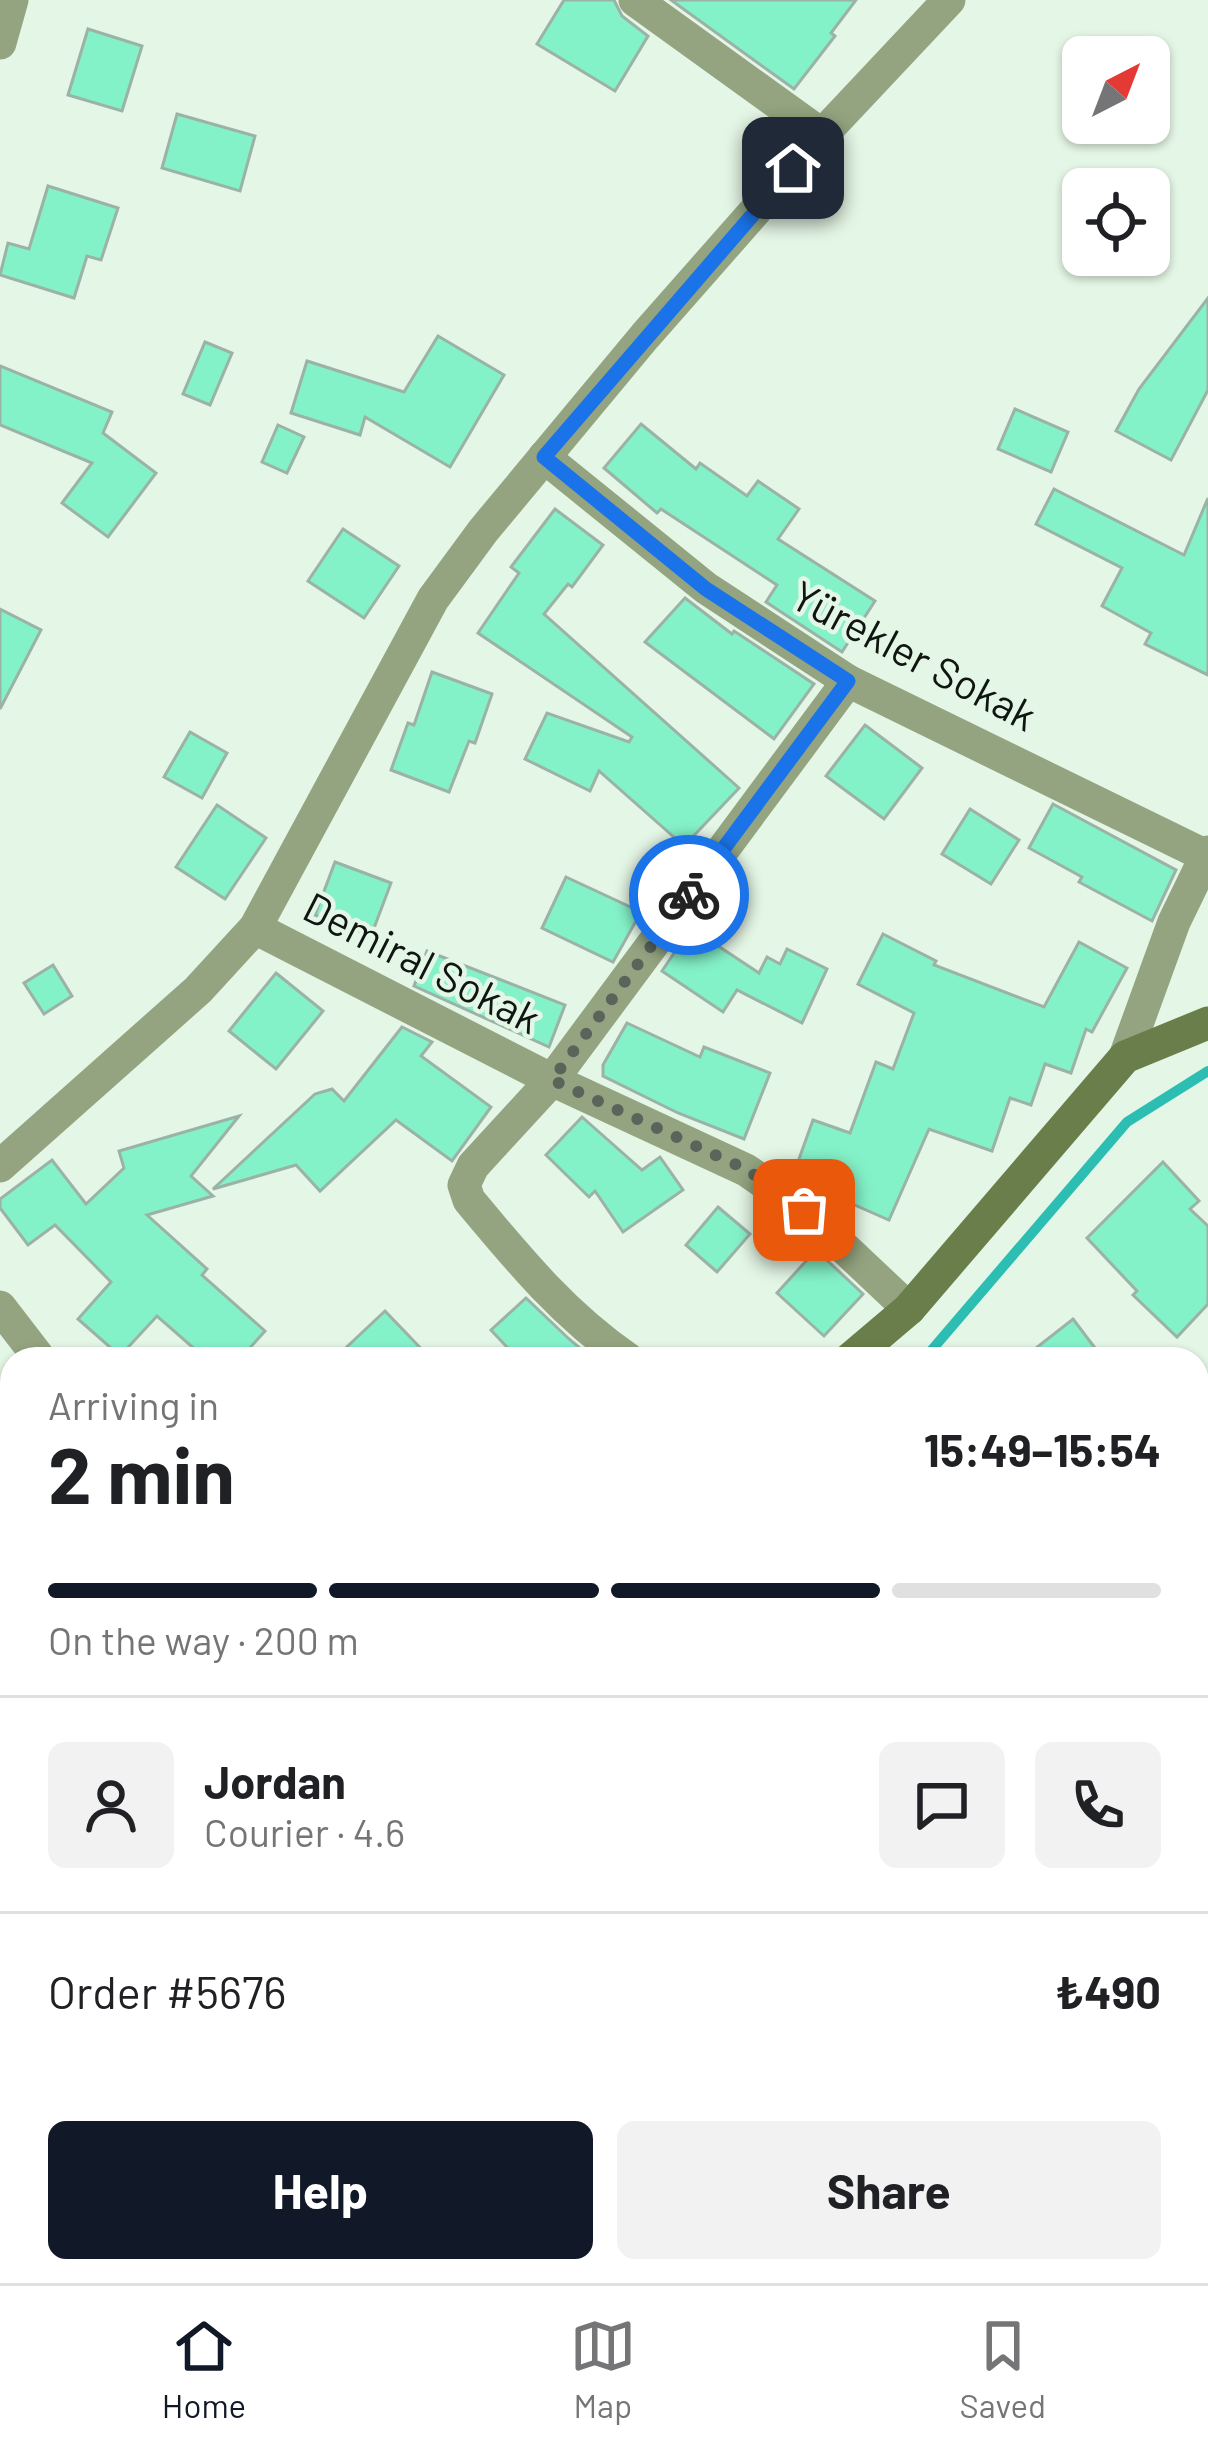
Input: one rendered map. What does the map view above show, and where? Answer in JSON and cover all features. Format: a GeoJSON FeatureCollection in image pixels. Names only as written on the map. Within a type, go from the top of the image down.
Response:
{"type":"FeatureCollection","features":[{"type":"Feature","properties":{"kind":"main road"},"geometry":{"type":"LineString","coordinates":[[864,1347],[909,1310],[1126,1057],[1208,1023]]}},
{"type":"Feature","properties":{"kind":"street"},"geometry":{"type":"LineString","coordinates":[[0,39],[12,0]]}},
{"type":"Feature","properties":{"kind":"street"},"geometry":{"type":"LineString","coordinates":[[635,0],[822,135]]}},
{"type":"Feature","properties":{"kind":"street"},"geometry":{"type":"LineString","coordinates":[[0,1166],[198,990],[255,928],[433,599],[644,336],[822,135],[950,0]]}},
{"type":"Feature","properties":{"kind":"street","name":"Yürekler Sokak"},"geometry":{"type":"LineString","coordinates":[[544,457],[706,589],[848,681],[1207,854]]}},
{"type":"Feature","properties":{"kind":"street"},"geometry":{"type":"LineString","coordinates":[[612,1347],[535,1280],[469,1200],[464,1185],[473,1166],[552,1080],[848,681]]}},
{"type":"Feature","properties":{"kind":"street"},"geometry":{"type":"LineString","coordinates":[[1126,1057],[1174,922],[1207,854]]}},
{"type":"Feature","properties":{"kind":"street","name":"Demiral Sokak"},"geometry":{"type":"LineString","coordinates":[[255,928],[552,1080],[746,1169],[804,1210],[909,1310]]}},
{"type":"Feature","properties":{"kind":"street"},"geometry":{"type":"LineString","coordinates":[[0,1306],[31,1347]]}},
{"type":"Feature","properties":{"kind":"building"},"geometry":{"type":"Polygon","coordinates":[[[564,0],[614,0],[622,16],[648,36],[615,91],[537,44],[564,0]]]}},
{"type":"Feature","properties":{"kind":"building"},"geometry":{"type":"Polygon","coordinates":[[[671,0],[856,0],[794,89],[671,0]]]}},
{"type":"Feature","properties":{"kind":"building"},"geometry":{"type":"Polygon","coordinates":[[[88,29],[142,46],[122,111],[68,95],[88,29]]]}},
{"type":"Feature","properties":{"kind":"building"},"geometry":{"type":"Polygon","coordinates":[[[177,114],[255,136],[240,191],[162,168],[177,114]]]}},
{"type":"Feature","properties":{"kind":"building"},"geometry":{"type":"Polygon","coordinates":[[[48,186],[118,208],[101,260],[87,256],[74,298],[0,275],[8,243],[29,249],[48,186]]]}},
{"type":"Feature","properties":{"kind":"building"},"geometry":{"type":"Polygon","coordinates":[[[1208,298],[1208,390],[1171,460],[1116,431],[1139,389],[1208,298]]]}},
{"type":"Feature","properties":{"kind":"building"},"geometry":{"type":"Polygon","coordinates":[[[438,336],[504,375],[450,467],[365,417],[360,435],[291,413],[307,361],[404,392],[438,336]]]}},
{"type":"Feature","properties":{"kind":"building"},"geometry":{"type":"Polygon","coordinates":[[[205,342],[232,353],[210,405],[183,394],[205,342]]]}},
{"type":"Feature","properties":{"kind":"building"},"geometry":{"type":"Polygon","coordinates":[[[0,366],[112,412],[103,433],[156,473],[108,537],[62,503],[92,463],[0,425],[0,366]]]}},
{"type":"Feature","properties":{"kind":"building"},"geometry":{"type":"Polygon","coordinates":[[[1015,409],[1068,432],[1051,472],[998,449],[1015,409]]]}},
{"type":"Feature","properties":{"kind":"building"},"geometry":{"type":"Polygon","coordinates":[[[641,424],[696,469],[700,463],[747,496],[758,481],[799,509],[778,539],[875,601],[842,652],[766,602],[777,585],[661,509],[657,513],[604,468],[641,424]]]}},
{"type":"Feature","properties":{"kind":"building"},"geometry":{"type":"Polygon","coordinates":[[[278,425],[304,437],[287,473],[262,462],[278,425]]]}},
{"type":"Feature","properties":{"kind":"building"},"geometry":{"type":"Polygon","coordinates":[[[1054,489],[1184,555],[1208,498],[1208,675],[1145,644],[1151,633],[1102,606],[1122,568],[1036,524],[1054,489]]]}},
{"type":"Feature","properties":{"kind":"building"},"geometry":{"type":"Polygon","coordinates":[[[555,509],[603,545],[572,587],[568,584],[544,614],[739,788],[684,846],[599,771],[590,791],[525,759],[547,713],[629,742],[632,737],[478,633],[519,573],[511,567],[555,509]]]}},
{"type":"Feature","properties":{"kind":"building"},"geometry":{"type":"Polygon","coordinates":[[[343,529],[399,566],[364,618],[308,581],[343,529]]]}},
{"type":"Feature","properties":{"kind":"building"},"geometry":{"type":"Polygon","coordinates":[[[685,598],[732,634],[734,631],[814,684],[774,739],[645,642],[685,598]]]}},
{"type":"Feature","properties":{"kind":"building"},"geometry":{"type":"Polygon","coordinates":[[[0,609],[41,630],[0,709],[0,609]]]}},
{"type":"Feature","properties":{"kind":"building"},"geometry":{"type":"Polygon","coordinates":[[[432,672],[492,694],[475,743],[469,741],[449,792],[391,770],[408,723],[414,725],[432,672]]]}},
{"type":"Feature","properties":{"kind":"building"},"geometry":{"type":"Polygon","coordinates":[[[865,725],[922,768],[884,819],[826,776],[865,725]]]}},
{"type":"Feature","properties":{"kind":"building"},"geometry":{"type":"Polygon","coordinates":[[[190,732],[227,753],[202,798],[164,777],[190,732]]]}},
{"type":"Feature","properties":{"kind":"building"},"geometry":{"type":"Polygon","coordinates":[[[1053,804],[1176,870],[1152,921],[1079,882],[1082,877],[1029,848],[1053,804]]]}},
{"type":"Feature","properties":{"kind":"building"},"geometry":{"type":"Polygon","coordinates":[[[217,805],[266,838],[225,899],[176,867],[217,805]]]}},
{"type":"Feature","properties":{"kind":"building"},"geometry":{"type":"Polygon","coordinates":[[[970,809],[1019,840],[991,884],[942,854],[970,809]]]}},
{"type":"Feature","properties":{"kind":"building"},"geometry":{"type":"Polygon","coordinates":[[[335,862],[391,883],[371,936],[315,915],[335,862]]]}},
{"type":"Feature","properties":{"kind":"building"},"geometry":{"type":"Polygon","coordinates":[[[566,877],[641,912],[613,962],[542,928],[566,877]]]}},
{"type":"Feature","properties":{"kind":"building"},"geometry":{"type":"Polygon","coordinates":[[[691,928],[759,973],[767,957],[780,964],[787,949],[827,969],[802,1023],[737,990],[723,1012],[662,971],[691,928]]]}},
{"type":"Feature","properties":{"kind":"building"},"geometry":{"type":"Polygon","coordinates":[[[883,934],[936,961],[934,965],[1044,1007],[1079,942],[1127,968],[1092,1032],[1086,1029],[1071,1073],[1045,1064],[1031,1105],[1010,1098],[992,1151],[929,1129],[889,1220],[848,1202],[853,1191],[795,1170],[813,1120],[850,1133],[876,1062],[893,1069],[914,1013],[858,984],[883,934]]]}},
{"type":"Feature","properties":{"kind":"building"},"geometry":{"type":"Polygon","coordinates":[[[427,951],[565,1005],[549,1047],[414,986],[427,951]]]}},
{"type":"Feature","properties":{"kind":"building"},"geometry":{"type":"Polygon","coordinates":[[[53,965],[72,996],[44,1014],[24,983],[53,965]]]}},
{"type":"Feature","properties":{"kind":"building"},"geometry":{"type":"Polygon","coordinates":[[[276,973],[323,1011],[276,1069],[229,1031],[276,973]]]}},
{"type":"Feature","properties":{"kind":"building"},"geometry":{"type":"Polygon","coordinates":[[[627,1023],[700,1057],[704,1047],[770,1073],[744,1139],[603,1076],[603,1065],[627,1023]]]}},
{"type":"Feature","properties":{"kind":"building"},"geometry":{"type":"Polygon","coordinates":[[[402,1027],[432,1042],[421,1056],[491,1107],[452,1161],[396,1120],[320,1191],[296,1165],[213,1189],[315,1094],[332,1089],[344,1101],[402,1027]]]}},
{"type":"Feature","properties":{"kind":"building"},"geometry":{"type":"Polygon","coordinates":[[[239,1116],[191,1176],[213,1196],[147,1215],[207,1269],[202,1275],[265,1331],[251,1347],[192,1347],[157,1316],[128,1347],[110,1347],[78,1319],[111,1282],[55,1225],[28,1245],[0,1208],[0,1199],[52,1160],[86,1204],[124,1168],[119,1151],[239,1116]]]}},
{"type":"Feature","properties":{"kind":"building"},"geometry":{"type":"Polygon","coordinates":[[[582,1117],[642,1170],[660,1157],[683,1190],[623,1232],[595,1191],[589,1197],[546,1155],[582,1117]]]}},
{"type":"Feature","properties":{"kind":"building"},"geometry":{"type":"Polygon","coordinates":[[[1163,1162],[1199,1201],[1190,1209],[1208,1226],[1208,1304],[1177,1337],[1133,1295],[1137,1291],[1087,1238],[1163,1162]]]}},
{"type":"Feature","properties":{"kind":"building"},"geometry":{"type":"Polygon","coordinates":[[[718,1207],[750,1234],[717,1272],[686,1245],[718,1207]]]}},
{"type":"Feature","properties":{"kind":"building"},"geometry":{"type":"Polygon","coordinates":[[[816,1250],[863,1294],[824,1336],[777,1293],[816,1250]]]}},
{"type":"Feature","properties":{"kind":"building"},"geometry":{"type":"Polygon","coordinates":[[[526,1298],[579,1347],[507,1347],[491,1330],[526,1298]]]}},
{"type":"Feature","properties":{"kind":"building"},"geometry":{"type":"Polygon","coordinates":[[[385,1311],[420,1347],[347,1347],[385,1311]]]}},
{"type":"Feature","properties":{"kind":"building"},"geometry":{"type":"Polygon","coordinates":[[[1073,1319],[1094,1347],[1037,1347],[1073,1319]]]}},
{"type":"Feature","properties":{"kind":"waterway"},"geometry":{"type":"LineString","coordinates":[[934,1347],[1127,1122],[1208,1071]]}},
{"type":"Feature","properties":{"kind":"way so far"},"geometry":{"type":"LineString","coordinates":[[689,895],[552,1080],[746,1169],[804,1210]]}},
{"type":"Feature","properties":{"kind":"route"},"geometry":{"type":"LineString","coordinates":[[689,895],[848,681],[706,589],[544,457],[793,168]]}}]}
